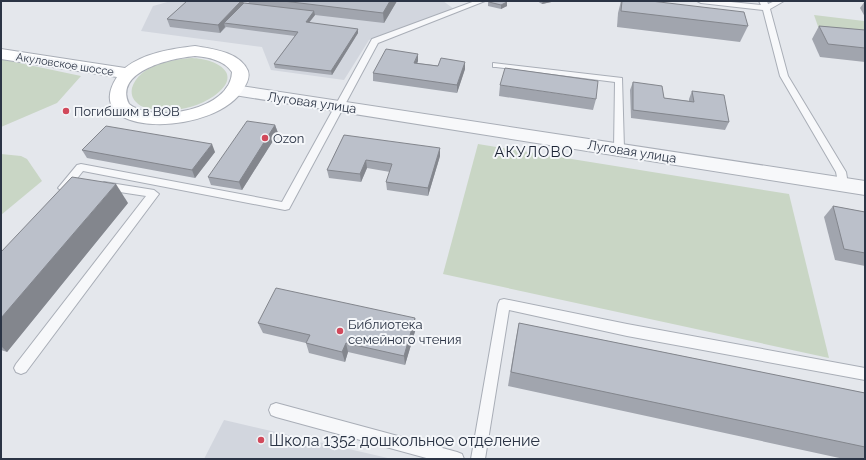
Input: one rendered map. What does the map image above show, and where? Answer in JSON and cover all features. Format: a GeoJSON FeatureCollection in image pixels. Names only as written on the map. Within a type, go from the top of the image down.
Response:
{"type":"FeatureCollection","features":[{"type":"Feature","properties":{"kind":"street"},"geometry":{"type":"LineString","coordinates":[[181,52],[209,52],[230,60],[237,66],[240,73],[239,82],[234,90],[224,99],[196,114],[172,118],[145,118],[132,114],[122,107],[118,100],[118,91],[122,82],[129,74],[152,60],[181,52]]}},
{"type":"Feature","properties":{"kind":"street","name":"Акуловское шоссе"},"geometry":{"type":"LineString","coordinates":[[1,54],[129,74]]}},
{"type":"Feature","properties":{"kind":"street","name":"Луговая улица"},"geometry":{"type":"LineString","coordinates":[[234,90],[865,188]]}},
{"type":"Feature","properties":{"kind":"lane"},"geometry":{"type":"LineString","coordinates":[[54,198],[81,167],[285,206],[375,41],[481,1]]}},
{"type":"Feature","properties":{"kind":"lane"},"geometry":{"type":"LineString","coordinates":[[701,1],[765,5],[780,1]]}},
{"type":"Feature","properties":{"kind":"lane"},"geometry":{"type":"LineString","coordinates":[[765,5],[784,76],[841,172],[843,184]]}},
{"type":"Feature","properties":{"kind":"lane"},"geometry":{"type":"LineString","coordinates":[[496,65],[619,80],[618,149]]}},
{"type":"Feature","properties":{"kind":"lane"},"geometry":{"type":"LineString","coordinates":[[21,368],[154,194],[70,181]]}},
{"type":"Feature","properties":{"kind":"lane"},"geometry":{"type":"LineString","coordinates":[[478,459],[504,304],[635,331],[865,374]]}},
{"type":"Feature","properties":{"kind":"lane"},"geometry":{"type":"LineString","coordinates":[[276,410],[456,459]]}},
{"type":"Feature","properties":{"kind":"shaded area"},"geometry":{"type":"Polygon","coordinates":[[[171,1],[443,1],[454,9],[369,40],[344,80],[271,70],[262,47],[141,31],[153,6],[171,1]]]}},
{"type":"Feature","properties":{"kind":"shaded area","name":"Школа 1352 дошкольное отделение"},"geometry":{"type":"Polygon","coordinates":[[[224,420],[392,459],[204,459],[224,420]]]}},
{"type":"Feature","properties":{"kind":"green space"},"geometry":{"type":"Polygon","coordinates":[[[814,15],[864,21],[865,37],[820,32],[814,15]]]}},
{"type":"Feature","properties":{"kind":"green space"},"geometry":{"type":"Polygon","coordinates":[[[192,58],[210,61],[224,69],[227,75],[227,81],[223,88],[214,96],[194,106],[173,110],[146,108],[138,104],[132,95],[132,88],[136,80],[142,74],[157,65],[166,62],[192,58]]]}},
{"type":"Feature","properties":{"kind":"green space"},"geometry":{"type":"Polygon","coordinates":[[[1,59],[81,76],[57,103],[1,127],[1,59]]]}},
{"type":"Feature","properties":{"kind":"green space"},"geometry":{"type":"Polygon","coordinates":[[[478,144],[789,194],[829,358],[443,274],[478,144]]]}},
{"type":"Feature","properties":{"kind":"green space"},"geometry":{"type":"Polygon","coordinates":[[[1,154],[21,156],[27,159],[42,181],[1,215],[1,154]]]}},
{"type":"Feature","properties":{"kind":"building"},"geometry":{"type":"Polygon","coordinates":[[[187,1],[241,1],[218,25],[167,19],[187,1]]]}},
{"type":"Feature","properties":{"kind":"building"},"geometry":{"type":"Polygon","coordinates":[[[283,1],[390,1],[383,13],[283,1]]]}},
{"type":"Feature","properties":{"kind":"building"},"geometry":{"type":"Polygon","coordinates":[[[488,1],[507,1],[507,2],[501,5],[488,1]]]}},
{"type":"Feature","properties":{"kind":"building"},"geometry":{"type":"Polygon","coordinates":[[[622,1],[651,1],[744,12],[748,26],[621,11],[622,1]]]}},
{"type":"Feature","properties":{"kind":"building"},"geometry":{"type":"Polygon","coordinates":[[[244,3],[314,11],[306,22],[358,29],[331,71],[274,64],[298,32],[224,23],[244,3]]]}},
{"type":"Feature","properties":{"kind":"building"},"geometry":{"type":"Polygon","coordinates":[[[819,26],[865,30],[865,48],[828,44],[819,26]]]}},
{"type":"Feature","properties":{"kind":"building"},"geometry":{"type":"Polygon","coordinates":[[[386,49],[418,54],[414,63],[438,66],[441,58],[465,62],[457,85],[373,73],[386,49]]]}},
{"type":"Feature","properties":{"kind":"building"},"geometry":{"type":"Polygon","coordinates":[[[505,68],[598,81],[596,99],[500,85],[505,68]]]}},
{"type":"Feature","properties":{"kind":"building"},"geometry":{"type":"Polygon","coordinates":[[[633,82],[662,86],[664,98],[694,102],[692,91],[724,95],[729,122],[633,110],[633,82]]]}},
{"type":"Feature","properties":{"kind":"building"},"geometry":{"type":"Polygon","coordinates":[[[247,121],[275,125],[239,182],[208,177],[247,121]]]}},
{"type":"Feature","properties":{"kind":"building"},"geometry":{"type":"Polygon","coordinates":[[[106,126],[212,144],[192,170],[82,150],[106,126]]]}},
{"type":"Feature","properties":{"kind":"building"},"geometry":{"type":"Polygon","coordinates":[[[344,135],[440,148],[428,188],[386,182],[392,164],[366,160],[360,174],[327,170],[344,135]]]}},
{"type":"Feature","properties":{"kind":"building"},"geometry":{"type":"Polygon","coordinates":[[[72,177],[116,184],[1,318],[1,252],[72,177]]]}},
{"type":"Feature","properties":{"kind":"building"},"geometry":{"type":"Polygon","coordinates":[[[833,206],[865,212],[865,253],[844,249],[833,206]]]}},
{"type":"Feature","properties":{"kind":"building","name":"Библиотека семейного чтения"},"geometry":{"type":"Polygon","coordinates":[[[276,288],[415,318],[404,356],[346,343],[342,352],[306,343],[310,335],[258,323],[276,288]]]}},
{"type":"Feature","properties":{"kind":"building"},"geometry":{"type":"Polygon","coordinates":[[[519,323],[865,393],[865,447],[511,372],[519,323]]]}},
{"type":"Feature","properties":{"kind":"place","name":"Погибшим в ВОВ"},"geometry":{"type":"Point","coordinates":[66,111]}},
{"type":"Feature","properties":{"kind":"place","name":"Ozon"},"geometry":{"type":"Point","coordinates":[265,138]}},
{"type":"Feature","properties":{"kind":"place","name":"Библиотека семейного чтения"},"geometry":{"type":"Point","coordinates":[340,331]}},
{"type":"Feature","properties":{"kind":"place","name":"Школа 1352 дошкольное отделение"},"geometry":{"type":"Point","coordinates":[261,440]}},
{"type":"Feature","properties":{"kind":"district","name":"АКУЛОВО"},"geometry":{"type":"Point","coordinates":[534,152]}}]}
